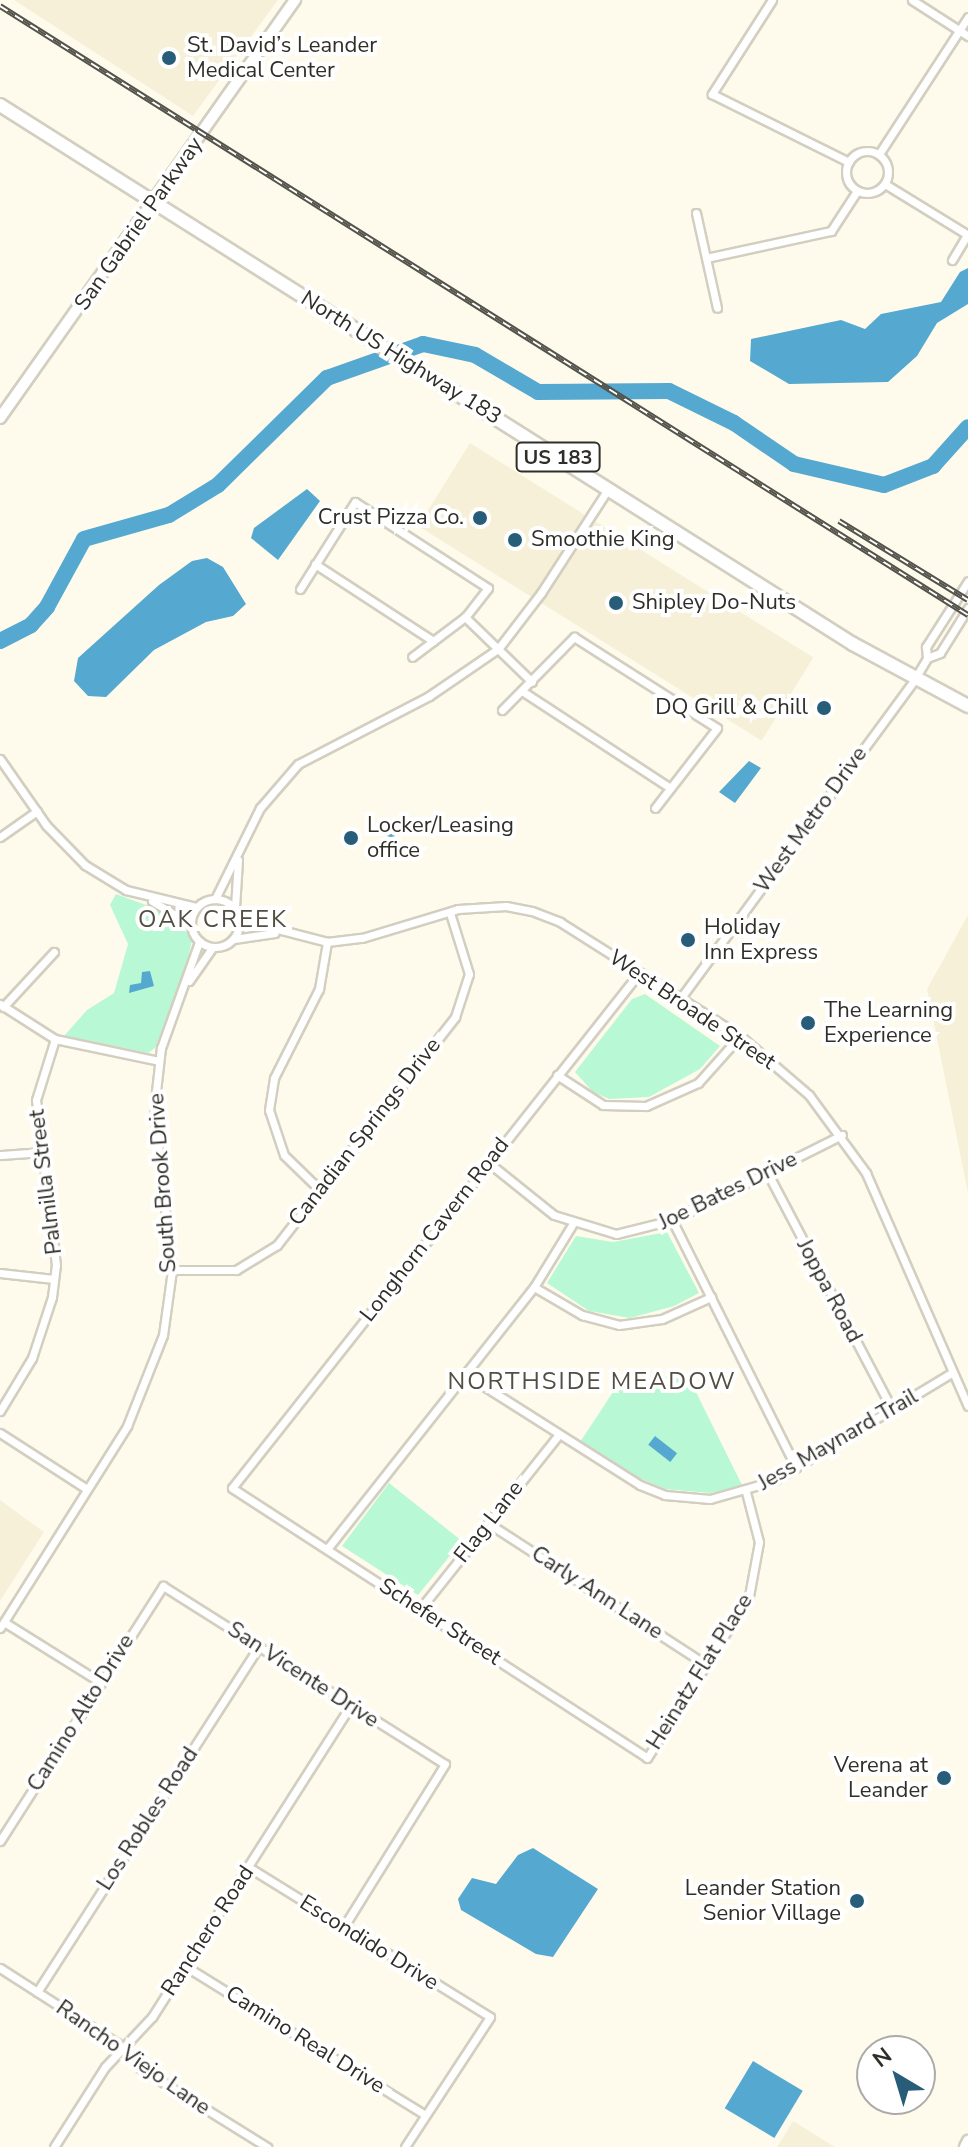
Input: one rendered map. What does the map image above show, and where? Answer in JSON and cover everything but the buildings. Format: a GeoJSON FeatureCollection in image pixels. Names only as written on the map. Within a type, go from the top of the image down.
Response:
{"type":"FeatureCollection","features":[{"type":"Feature","properties":{"kind":"main road","name":"North US Highway 183"},"geometry":{"type":"LineString","coordinates":[[0,105],[914,680],[968,706]]}},
{"type":"Feature","properties":{"kind":"street","name":"San Gabriel Parkway"},"geometry":{"type":"LineString","coordinates":[[0,418],[295,0]]}},
{"type":"Feature","properties":{"kind":"street","name":"San Gabriel Parkway"},"geometry":{"type":"LineString","coordinates":[[276,30],[304,0]]}},
{"type":"Feature","properties":{"kind":"street"},"geometry":{"type":"LineString","coordinates":[[772,0],[712,94],[849,162]]}},
{"type":"Feature","properties":{"kind":"street"},"geometry":{"type":"LineString","coordinates":[[912,0],[968,36]]}},
{"type":"Feature","properties":{"kind":"street"},"geometry":{"type":"LineString","coordinates":[[879,154],[968,17]]}},
{"type":"Feature","properties":{"kind":"street"},"geometry":{"type":"LineString","coordinates":[[859,152],[879,154],[888,167],[885,184],[871,193],[857,191],[846,175],[849,162],[859,152]]}},
{"type":"Feature","properties":{"kind":"street"},"geometry":{"type":"LineString","coordinates":[[885,184],[968,235],[952,260]]}},
{"type":"Feature","properties":{"kind":"street"},"geometry":{"type":"LineString","coordinates":[[706,258],[831,231],[857,191]]}},
{"type":"Feature","properties":{"kind":"street"},"geometry":{"type":"LineString","coordinates":[[696,213],[717,308]]}},
{"type":"Feature","properties":{"kind":"street"},"geometry":{"type":"LineString","coordinates":[[140,895],[197,907],[215,899],[260,808],[298,764],[429,696],[498,649],[541,593],[608,489]]}},
{"type":"Feature","properties":{"kind":"street"},"geometry":{"type":"LineString","coordinates":[[300,589],[355,502],[488,588],[465,617],[412,657]]}},
{"type":"Feature","properties":{"kind":"street"},"geometry":{"type":"LineString","coordinates":[[315,564],[433,641]]}},
{"type":"Feature","properties":{"kind":"street"},"geometry":{"type":"LineString","coordinates":[[968,581],[926,647],[927,658],[940,653],[968,608]]}},
{"type":"Feature","properties":{"kind":"street"},"geometry":{"type":"LineString","coordinates":[[465,617],[532,682]]}},
{"type":"Feature","properties":{"kind":"street"},"geometry":{"type":"LineString","coordinates":[[502,710],[574,637],[717,728],[655,808]]}},
{"type":"Feature","properties":{"kind":"street","name":"West Metro Drive"},"geometry":{"type":"LineString","coordinates":[[680,999],[927,658]]}},
{"type":"Feature","properties":{"kind":"street"},"geometry":{"type":"LineString","coordinates":[[522,691],[670,788]]}},
{"type":"Feature","properties":{"kind":"street"},"geometry":{"type":"LineString","coordinates":[[0,759],[74,856],[190,924],[199,942],[212,948],[234,939],[239,919],[235,909],[239,850]]}},
{"type":"Feature","properties":{"kind":"street"},"geometry":{"type":"LineString","coordinates":[[0,837],[37,811]]}},
{"type":"Feature","properties":{"kind":"street"},"geometry":{"type":"LineString","coordinates":[[215,899],[235,909]]}},
{"type":"Feature","properties":{"kind":"street","name":"West Broade Street"},"geometry":{"type":"LineString","coordinates":[[239,919],[279,932],[327,942],[362,938],[450,913],[506,906],[532,911],[560,922],[740,1036],[809,1095],[842,1135],[866,1173],[968,1406]]}},
{"type":"Feature","properties":{"kind":"street"},"geometry":{"type":"LineString","coordinates":[[190,924],[197,907]]}},
{"type":"Feature","properties":{"kind":"street","name":"Canadian Springs Drive"},"geometry":{"type":"LineString","coordinates":[[172,1270],[236,1270],[258,1260],[277,1245],[455,1017],[464,999],[469,974],[450,913]]}},
{"type":"Feature","properties":{"kind":"street","name":"West Broade Street"},"geometry":{"type":"LineString","coordinates":[[234,939],[279,932]]}},
{"type":"Feature","properties":{"kind":"street","name":"South Brook Drive"},"geometry":{"type":"LineString","coordinates":[[2,1625],[87,1489],[145,1388],[163,1335],[172,1270],[154,1109],[159,1061],[199,942]]}},
{"type":"Feature","properties":{"kind":"street"},"geometry":{"type":"LineString","coordinates":[[320,1190],[284,1155],[269,1110],[274,1078],[319,989],[327,942]]}},
{"type":"Feature","properties":{"kind":"street","name":"South Brook Drive"},"geometry":{"type":"LineString","coordinates":[[185,986],[212,948]]}},
{"type":"Feature","properties":{"kind":"street"},"geometry":{"type":"LineString","coordinates":[[54,952],[2,1005],[55,1039],[159,1061]]}},
{"type":"Feature","properties":{"kind":"street","name":"Longhorn Cavern Road"},"geometry":{"type":"LineString","coordinates":[[232,1488],[639,973]]}},
{"type":"Feature","properties":{"kind":"street"},"geometry":{"type":"LineString","coordinates":[[557,1075],[603,1105],[646,1106],[698,1083],[740,1036]]}},
{"type":"Feature","properties":{"kind":"street","name":"Palmilla Street"},"geometry":{"type":"LineString","coordinates":[[0,1411],[32,1358],[54,1279],[36,1100],[55,1039]]}},
{"type":"Feature","properties":{"kind":"street","name":"Joe Bates Drive"},"geometry":{"type":"LineString","coordinates":[[489,1163],[572,1225],[616,1234],[672,1220],[842,1135]]}},
{"type":"Feature","properties":{"kind":"street"},"geometry":{"type":"LineString","coordinates":[[0,1155],[43,1152]]}},
{"type":"Feature","properties":{"kind":"street","name":"Joppa Road"},"geometry":{"type":"LineString","coordinates":[[767,1172],[892,1409]]}},
{"type":"Feature","properties":{"kind":"street"},"geometry":{"type":"LineString","coordinates":[[672,1220],[796,1468]]}},
{"type":"Feature","properties":{"kind":"street"},"geometry":{"type":"LineString","coordinates":[[327,1549],[534,1287],[572,1225]]}},
{"type":"Feature","properties":{"kind":"street"},"geometry":{"type":"LineString","coordinates":[[0,1273],[54,1279]]}},
{"type":"Feature","properties":{"kind":"street"},"geometry":{"type":"LineString","coordinates":[[534,1287],[582,1315],[619,1325],[662,1319],[711,1297]]}},
{"type":"Feature","properties":{"kind":"street","name":"Jess Maynard Trail"},"geometry":{"type":"LineString","coordinates":[[465,1374],[620,1474],[665,1495],[710,1499],[746,1492],[796,1468],[953,1372]]}},
{"type":"Feature","properties":{"kind":"street"},"geometry":{"type":"LineString","coordinates":[[0,1433],[87,1489]]}},
{"type":"Feature","properties":{"kind":"street","name":"Flag Lane"},"geometry":{"type":"LineString","coordinates":[[420,1609],[559,1434]]}},
{"type":"Feature","properties":{"kind":"street","name":"Schefer Street"},"geometry":{"type":"LineString","coordinates":[[232,1488],[647,1758]]}},
{"type":"Feature","properties":{"kind":"street","name":"Heinatz Flat Place"},"geometry":{"type":"LineString","coordinates":[[647,1758],[749,1596],[758,1568],[759,1542],[746,1492]]}},
{"type":"Feature","properties":{"kind":"street","name":"Carly Ann Lane"},"geometry":{"type":"LineString","coordinates":[[488,1523],[705,1664]]}},
{"type":"Feature","properties":{"kind":"street","name":"San Vicente Drive"},"geometry":{"type":"LineString","coordinates":[[163,1586],[445,1764],[343,1928]]}},
{"type":"Feature","properties":{"kind":"street","name":"Camino Alto Drive"},"geometry":{"type":"LineString","coordinates":[[0,1841],[163,1586]]}},
{"type":"Feature","properties":{"kind":"street"},"geometry":{"type":"LineString","coordinates":[[2,1625],[100,1682]]}},
{"type":"Feature","properties":{"kind":"street","name":"Los Robles Road"},"geometry":{"type":"LineString","coordinates":[[37,1992],[259,1646]]}},
{"type":"Feature","properties":{"kind":"street","name":"Ranchero Road"},"geometry":{"type":"LineString","coordinates":[[55,2147],[123,2048],[149,2022],[250,1868],[350,1706]]}},
{"type":"Feature","properties":{"kind":"street","name":"Escondido Drive"},"geometry":{"type":"LineString","coordinates":[[250,1868],[490,2017],[425,2115]]}},
{"type":"Feature","properties":{"kind":"street","name":"Camino Real Drive"},"geometry":{"type":"LineString","coordinates":[[185,1966],[425,2115]]}},
{"type":"Feature","properties":{"kind":"street","name":"Rancho Viejo Lane"},"geometry":{"type":"LineString","coordinates":[[0,1968],[123,2048],[140,2068],[267,2147]]}},
{"type":"Feature","properties":{"kind":"street"},"geometry":{"type":"LineString","coordinates":[[405,2147],[425,2115]]}},
{"type":"Feature","properties":{"kind":"street"},"geometry":{"type":"LineString","coordinates":[[965,2147],[968,2141]]}},
{"type":"Feature","properties":{"kind":"shaded area","name":"St. David’s Leander Medical Center"},"geometry":{"type":"Polygon","coordinates":[[[14,0],[278,0],[193,116],[14,0]]]}},
{"type":"Feature","properties":{"kind":"shaded area"},"geometry":{"type":"Polygon","coordinates":[[[470,443],[813,658],[762,741],[418,526],[470,443]]]}},
{"type":"Feature","properties":{"kind":"shaded area"},"geometry":{"type":"Polygon","coordinates":[[[968,915],[968,1193],[927,989],[968,915]]]}},
{"type":"Feature","properties":{"kind":"shaded area"},"geometry":{"type":"Polygon","coordinates":[[[0,1500],[44,1532],[0,1601],[0,1500]]]}},
{"type":"Feature","properties":{"kind":"shaded area"},"geometry":{"type":"Polygon","coordinates":[[[793,2121],[835,2147],[777,2147],[793,2121]]]}},
{"type":"Feature","properties":{"kind":"green space"},"geometry":{"type":"Polygon","coordinates":[[[116,894],[176,916],[192,940],[185,973],[155,1048],[148,1053],[64,1036],[87,1010],[114,993],[128,944],[110,905],[116,894]]]}},
{"type":"Feature","properties":{"kind":"green space"},"geometry":{"type":"Polygon","coordinates":[[[645,994],[720,1046],[700,1069],[649,1097],[609,1099],[593,1092],[575,1072],[632,999],[645,994]]]}},
{"type":"Feature","properties":{"kind":"green space"},"geometry":{"type":"Polygon","coordinates":[[[667,1232],[699,1293],[674,1306],[630,1318],[589,1311],[547,1283],[576,1236],[613,1242],[667,1232]]]}},
{"type":"Feature","properties":{"kind":"green space"},"geometry":{"type":"Polygon","coordinates":[[[686,1372],[743,1487],[710,1493],[665,1489],[632,1475],[580,1442],[615,1389],[686,1372]]]}},
{"type":"Feature","properties":{"kind":"green space"},"geometry":{"type":"Polygon","coordinates":[[[389,1483],[462,1541],[418,1595],[342,1546],[389,1483]]]}},
{"type":"Feature","properties":{"kind":"water"},"geometry":{"type":"Polygon","coordinates":[[[968,268],[968,304],[937,323],[917,356],[888,382],[789,384],[750,361],[751,339],[841,320],[865,329],[881,314],[941,302],[960,272],[968,268]]]}},
{"type":"Feature","properties":{"kind":"water"},"geometry":{"type":"Polygon","coordinates":[[[307,489],[320,501],[278,560],[251,538],[254,528],[307,489]]]}},
{"type":"Feature","properties":{"kind":"water"},"geometry":{"type":"Polygon","coordinates":[[[207,558],[223,567],[246,604],[233,616],[206,622],[154,650],[106,697],[88,696],[74,681],[78,658],[159,585],[192,561],[207,558]]]}},
{"type":"Feature","properties":{"kind":"water"},"geometry":{"type":"Polygon","coordinates":[[[749,761],[761,768],[735,803],[719,792],[749,761]]]}},
{"type":"Feature","properties":{"kind":"water"},"geometry":{"type":"Polygon","coordinates":[[[387,819],[395,819],[400,828],[398,835],[387,837],[382,832],[382,824],[387,819]]]}},
{"type":"Feature","properties":{"kind":"water"},"geometry":{"type":"Polygon","coordinates":[[[150,971],[154,986],[129,993],[130,985],[141,983],[142,972],[150,971]]]}},
{"type":"Feature","properties":{"kind":"water"},"geometry":{"type":"Polygon","coordinates":[[[655,1436],[677,1453],[670,1462],[648,1445],[655,1436]]]}},
{"type":"Feature","properties":{"kind":"water"},"geometry":{"type":"Polygon","coordinates":[[[533,1848],[598,1889],[553,1957],[536,1954],[461,1910],[458,1899],[472,1878],[496,1884],[518,1855],[533,1848]]]}},
{"type":"Feature","properties":{"kind":"water"},"geometry":{"type":"Polygon","coordinates":[[[753,2061],[803,2091],[774,2138],[725,2108],[753,2061]]]}},
{"type":"Feature","properties":{"kind":"waterway"},"geometry":{"type":"LineString","coordinates":[[0,641],[31,625],[47,607],[84,539],[169,515],[218,485],[327,378],[423,344],[475,355],[538,392],[669,391],[734,423],[794,464],[884,485],[933,466],[968,427]]}},
{"type":"Feature","properties":{"kind":"railway"},"geometry":{"type":"LineString","coordinates":[[0,6],[968,615]]}},
{"type":"Feature","properties":{"kind":"railway"},"geometry":{"type":"LineString","coordinates":[[839,521],[968,600]]}},
{"type":"Feature","properties":{"kind":"place","name":"St. David’s Leander Medical Center"},"geometry":{"type":"Point","coordinates":[169,58]}},
{"type":"Feature","properties":{"kind":"place","name":"Crust Pizza Co."},"geometry":{"type":"Point","coordinates":[480,518]}},
{"type":"Feature","properties":{"kind":"place","name":"Smoothie King"},"geometry":{"type":"Point","coordinates":[515,540]}},
{"type":"Feature","properties":{"kind":"place","name":"Shipley Do-Nuts"},"geometry":{"type":"Point","coordinates":[616,603]}},
{"type":"Feature","properties":{"kind":"place","name":"DQ Grill & Chill"},"geometry":{"type":"Point","coordinates":[824,708]}},
{"type":"Feature","properties":{"kind":"place","name":"Locker/Leasing office"},"geometry":{"type":"Point","coordinates":[351,838]}},
{"type":"Feature","properties":{"kind":"place","name":"Holiday Inn Express"},"geometry":{"type":"Point","coordinates":[688,940]}},
{"type":"Feature","properties":{"kind":"place","name":"The Learning Experience"},"geometry":{"type":"Point","coordinates":[808,1023]}},
{"type":"Feature","properties":{"kind":"place","name":"Verena at Leander"},"geometry":{"type":"Point","coordinates":[944,1778]}},
{"type":"Feature","properties":{"kind":"place","name":"Leander Station Senior Village"},"geometry":{"type":"Point","coordinates":[857,1901]}},
{"type":"Feature","properties":{"kind":"district","name":"OAK CREEK"},"geometry":{"type":"Point","coordinates":[213,920]}},
{"type":"Feature","properties":{"kind":"district","name":"NORTHSIDE MEADOW"},"geometry":{"type":"Point","coordinates":[592,1382]}}]}
